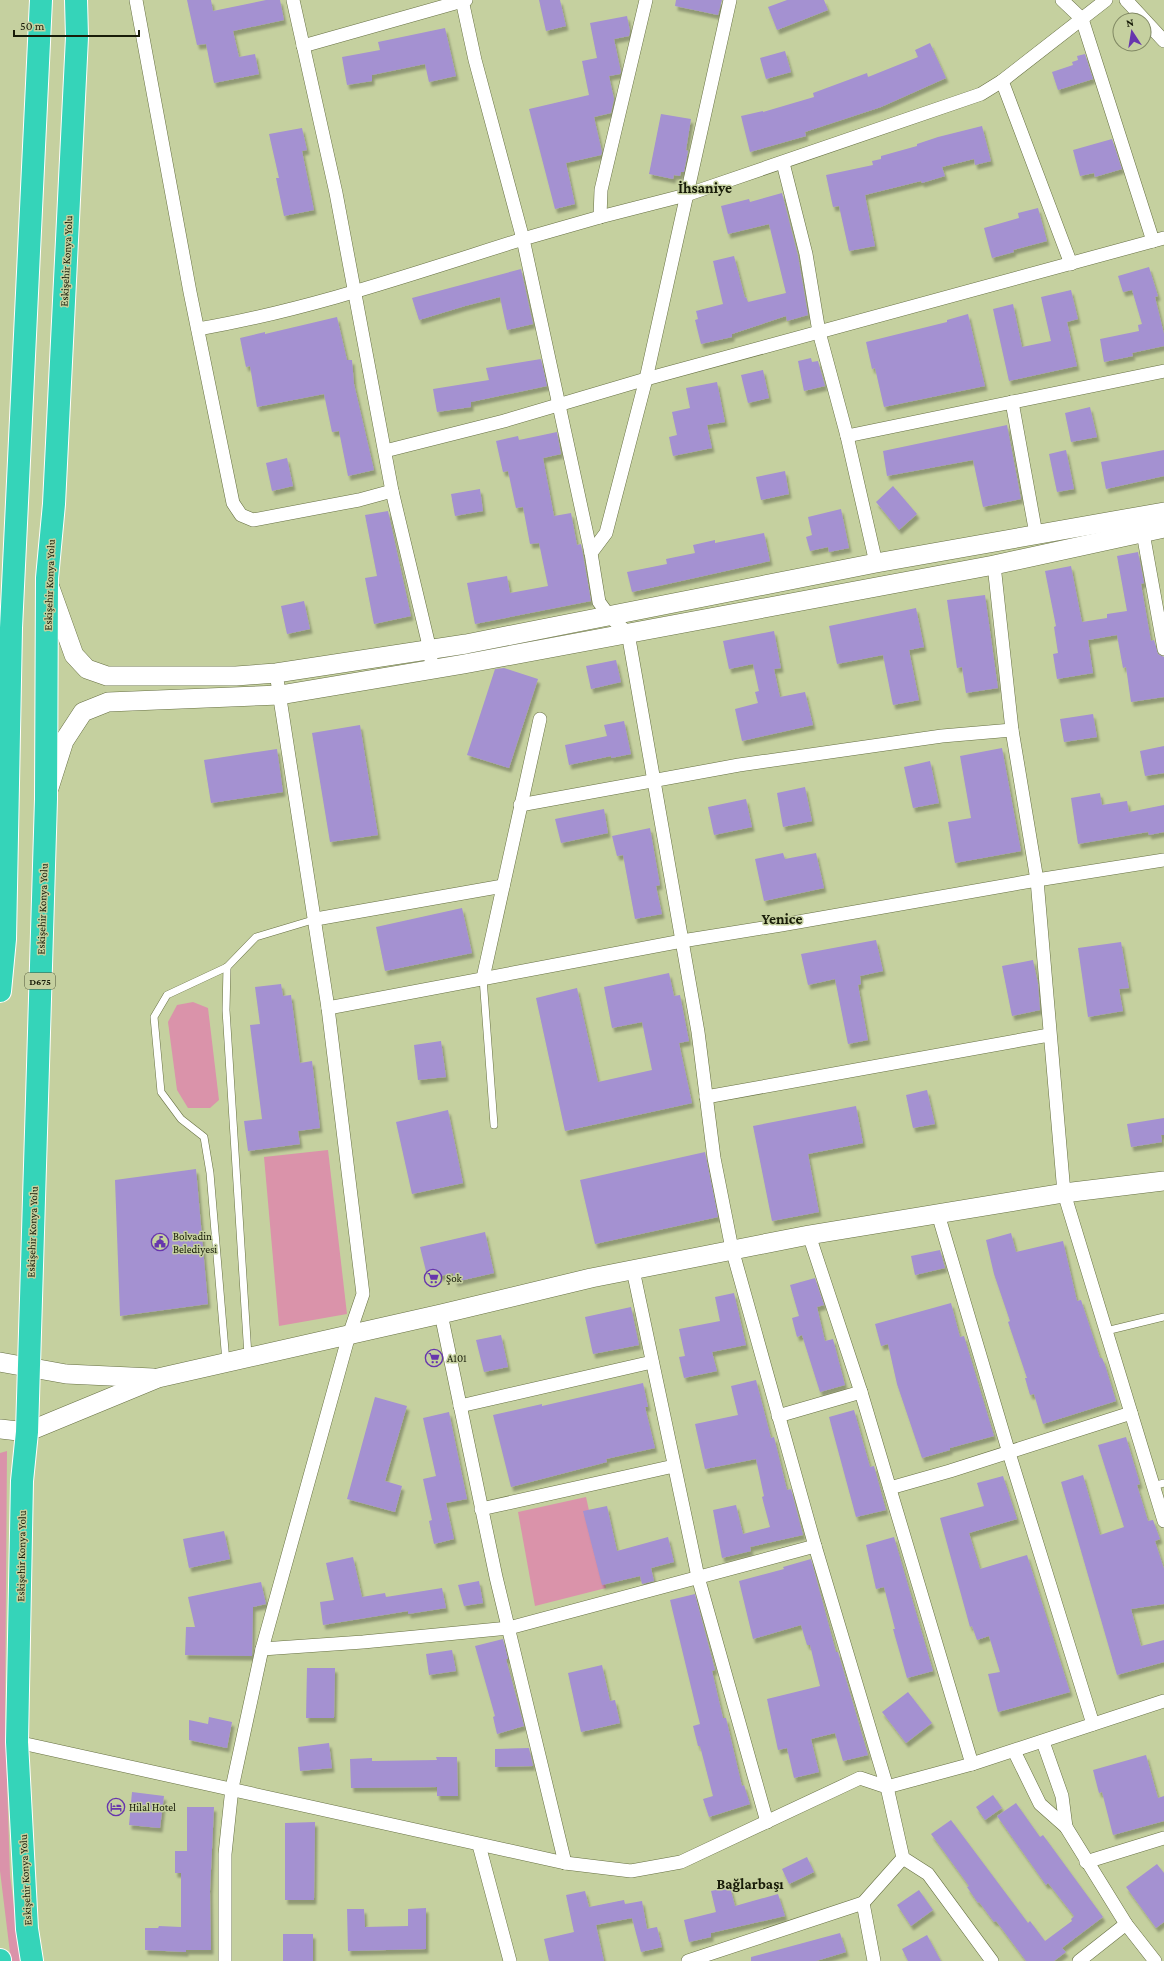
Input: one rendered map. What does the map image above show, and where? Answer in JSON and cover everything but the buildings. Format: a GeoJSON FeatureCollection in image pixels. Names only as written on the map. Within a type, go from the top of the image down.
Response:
{"type":"FeatureCollection","features":[{"type":"Feature","properties":{"kind":"highway"},"geometry":{"type":"LineString","coordinates":[[0,991],[5,938],[4,732],[11,628],[41,0]]}},
{"type":"Feature","properties":{"kind":"highway","name":"Eskişehir Konya Yolu"},"geometry":{"type":"LineString","coordinates":[[32,1961],[27,1929],[17,1742],[22,1481],[27,1432],[46,799],[47,578],[54,504],[76,44],[76,0]]}},
{"type":"Feature","properties":{"kind":"main road"},"geometry":{"type":"LineString","coordinates":[[47,578],[74,656],[87,669],[107,676],[229,676],[276,673],[430,650],[610,617],[876,563],[1164,512]]}},
{"type":"Feature","properties":{"kind":"main road"},"geometry":{"type":"LineString","coordinates":[[46,799],[64,741],[83,712],[108,702],[280,695],[432,670],[994,565],[1164,528]]}},
{"type":"Feature","properties":{"kind":"main road"},"geometry":{"type":"LineString","coordinates":[[0,657],[11,628]]}},
{"type":"Feature","properties":{"kind":"main road"},"geometry":{"type":"LineString","coordinates":[[0,1429],[27,1432],[158,1378],[591,1278],[809,1235],[1064,1193],[1164,1181]]}},
{"type":"Feature","properties":{"kind":"main road"},"geometry":{"type":"LineString","coordinates":[[0,1362],[66,1374],[158,1378]]}},
{"type":"Feature","properties":{"kind":"street"},"geometry":{"type":"LineString","coordinates":[[136,0],[190,292],[233,503],[241,515],[253,520],[359,500],[392,491]]}},
{"type":"Feature","properties":{"kind":"street"},"geometry":{"type":"LineString","coordinates":[[293,0],[356,291],[392,491],[430,650],[432,670]]}},
{"type":"Feature","properties":{"kind":"street"},"geometry":{"type":"LineString","coordinates":[[303,46],[463,0],[475,60],[523,239],[591,553],[599,602],[610,617],[628,633],[698,1032],[714,1158],[732,1249],[815,1546],[887,1787],[903,1858],[928,1874],[992,1961]]}},
{"type":"Feature","properties":{"kind":"street"},"geometry":{"type":"LineString","coordinates":[[600,217],[601,190],[646,0]]}},
{"type":"Feature","properties":{"kind":"street"},"geometry":{"type":"LineString","coordinates":[[591,553],[606,533],[646,380],[730,0]]}},
{"type":"Feature","properties":{"kind":"street"},"geometry":{"type":"LineString","coordinates":[[385,451],[504,421],[559,404],[980,287],[1159,240],[1082,19],[1062,0]]}},
{"type":"Feature","properties":{"kind":"street"},"geometry":{"type":"LineString","coordinates":[[198,329],[253,319],[317,303],[523,239],[686,195],[981,94],[1002,81],[1106,0]]}},
{"type":"Feature","properties":{"kind":"street"},"geometry":{"type":"LineString","coordinates":[[1126,0],[1164,41]]}},
{"type":"Feature","properties":{"kind":"street"},"geometry":{"type":"LineString","coordinates":[[1002,81],[1070,264]]}},
{"type":"Feature","properties":{"kind":"street"},"geometry":{"type":"LineString","coordinates":[[783,163],[806,254],[820,332],[847,436],[876,563]]}},
{"type":"Feature","properties":{"kind":"street"},"geometry":{"type":"LineString","coordinates":[[847,436],[1164,370]]}},
{"type":"Feature","properties":{"kind":"street"},"geometry":{"type":"LineString","coordinates":[[1012,402],[1036,534]]}},
{"type":"Feature","properties":{"kind":"street"},"geometry":{"type":"LineString","coordinates":[[1143,533],[1164,649]]}},
{"type":"Feature","properties":{"kind":"street"},"geometry":{"type":"LineString","coordinates":[[994,565],[1012,730],[1037,880],[1049,1035],[1064,1193],[1131,1414],[1159,1485],[1164,1521]]}},
{"type":"Feature","properties":{"kind":"street"},"geometry":{"type":"LineString","coordinates":[[225,1961],[225,1854],[232,1788],[262,1649],[349,1335],[363,1294],[316,919],[276,673]]}},
{"type":"Feature","properties":{"kind":"street"},"geometry":{"type":"LineString","coordinates":[[483,978],[520,804],[540,720]]}},
{"type":"Feature","properties":{"kind":"street"},"geometry":{"type":"LineString","coordinates":[[520,804],[739,764],[942,736],[1012,730]]}},
{"type":"Feature","properties":{"kind":"street"},"geometry":{"type":"LineString","coordinates":[[328,1008],[682,941],[877,909],[1037,880],[1164,860]]}},
{"type":"Feature","properties":{"kind":"street"},"geometry":{"type":"LineString","coordinates":[[316,919],[503,886]]}},
{"type":"Feature","properties":{"kind":"street"},"geometry":{"type":"LineString","coordinates":[[706,1097],[1049,1035]]}},
{"type":"Feature","properties":{"kind":"street"},"geometry":{"type":"LineString","coordinates":[[938,1214],[1009,1453],[1093,1724]]}},
{"type":"Feature","properties":{"kind":"street"},"geometry":{"type":"LineString","coordinates":[[809,1235],[861,1392],[972,1764]]}},
{"type":"Feature","properties":{"kind":"street"},"geometry":{"type":"LineString","coordinates":[[633,1270],[698,1577],[767,1822]]}},
{"type":"Feature","properties":{"kind":"street"},"geometry":{"type":"LineString","coordinates":[[440,1314],[481,1509],[565,1863]]}},
{"type":"Feature","properties":{"kind":"street"},"geometry":{"type":"LineString","coordinates":[[460,1406],[652,1362]]}},
{"type":"Feature","properties":{"kind":"street"},"geometry":{"type":"LineString","coordinates":[[778,1416],[861,1392]]}},
{"type":"Feature","properties":{"kind":"street"},"geometry":{"type":"LineString","coordinates":[[890,1488],[1009,1453],[1131,1414]]}},
{"type":"Feature","properties":{"kind":"street"},"geometry":{"type":"LineString","coordinates":[[481,1509],[674,1466]]}},
{"type":"Feature","properties":{"kind":"street"},"geometry":{"type":"LineString","coordinates":[[262,1649],[363,1642],[509,1628],[815,1546]]}},
{"type":"Feature","properties":{"kind":"street"},"geometry":{"type":"LineString","coordinates":[[17,1742],[232,1788],[479,1845],[565,1863],[631,1871],[681,1862],[860,1778],[887,1787],[972,1764],[1043,1742],[1164,1701]]}},
{"type":"Feature","properties":{"kind":"street"},"geometry":{"type":"LineString","coordinates":[[1043,1742],[1062,1796],[1066,1827]]}},
{"type":"Feature","properties":{"kind":"street"},"geometry":{"type":"LineString","coordinates":[[1014,1751],[1040,1804],[1066,1827],[1086,1862],[1126,1924],[1155,1961]]}},
{"type":"Feature","properties":{"kind":"street"},"geometry":{"type":"LineString","coordinates":[[1086,1862],[1164,1838]]}},
{"type":"Feature","properties":{"kind":"street"},"geometry":{"type":"LineString","coordinates":[[479,1845],[510,1961]]}},
{"type":"Feature","properties":{"kind":"street"},"geometry":{"type":"LineString","coordinates":[[688,1961],[863,1902],[903,1858]]}},
{"type":"Feature","properties":{"kind":"street"},"geometry":{"type":"LineString","coordinates":[[863,1902],[874,1961]]}},
{"type":"Feature","properties":{"kind":"street"},"geometry":{"type":"LineString","coordinates":[[1079,1961],[1126,1924]]}},
{"type":"Feature","properties":{"kind":"lane"},"geometry":{"type":"LineString","coordinates":[[226,1362],[210,1173],[204,1137],[181,1119],[161,1092],[154,1017],[167,994],[227,967],[256,937],[316,919]]}},
{"type":"Feature","properties":{"kind":"lane"},"geometry":{"type":"LineString","coordinates":[[227,967],[226,1010],[248,1356]]}},
{"type":"Feature","properties":{"kind":"lane"},"geometry":{"type":"LineString","coordinates":[[483,978],[494,1125]]}},
{"type":"Feature","properties":{"kind":"lane"},"geometry":{"type":"LineString","coordinates":[[1106,1332],[1164,1317]]}},
{"type":"Feature","properties":{"kind":"shaded area"},"geometry":{"type":"Polygon","coordinates":[[[193,1002],[208,1008],[219,1100],[210,1108],[188,1108],[177,1090],[168,1022],[177,1005],[193,1002]]]}},
{"type":"Feature","properties":{"kind":"shaded area"},"geometry":{"type":"Polygon","coordinates":[[[328,1150],[347,1314],[279,1326],[264,1157],[328,1150]]]}},
{"type":"Feature","properties":{"kind":"shaded area"},"geometry":{"type":"Polygon","coordinates":[[[7,1451],[5,1718],[10,1875],[21,1961],[11,1961],[0,1871],[0,1453],[7,1451]]]}},
{"type":"Feature","properties":{"kind":"shaded area"},"geometry":{"type":"Polygon","coordinates":[[[586,1497],[606,1588],[535,1606],[518,1512],[586,1497]]]}},
{"type":"Feature","properties":{"kind":"place","name":"Bolvadin Belediyesi"},"geometry":{"type":"Point","coordinates":[160,1242]}},
{"type":"Feature","properties":{"kind":"place","name":"Şok"},"geometry":{"type":"Point","coordinates":[433,1278]}},
{"type":"Feature","properties":{"kind":"place","name":"A101"},"geometry":{"type":"Point","coordinates":[434,1358]}},
{"type":"Feature","properties":{"kind":"place","name":"Hilal Hotel"},"geometry":{"type":"Point","coordinates":[116,1807]}},
{"type":"Feature","properties":{"kind":"district","name":"İhsaniye"},"geometry":{"type":"Point","coordinates":[705,188]}},
{"type":"Feature","properties":{"kind":"district","name":"Yenice"},"geometry":{"type":"Point","coordinates":[782,919]}},
{"type":"Feature","properties":{"kind":"district","name":"Bağlarbaşı"},"geometry":{"type":"Point","coordinates":[750,1884]}}]}
